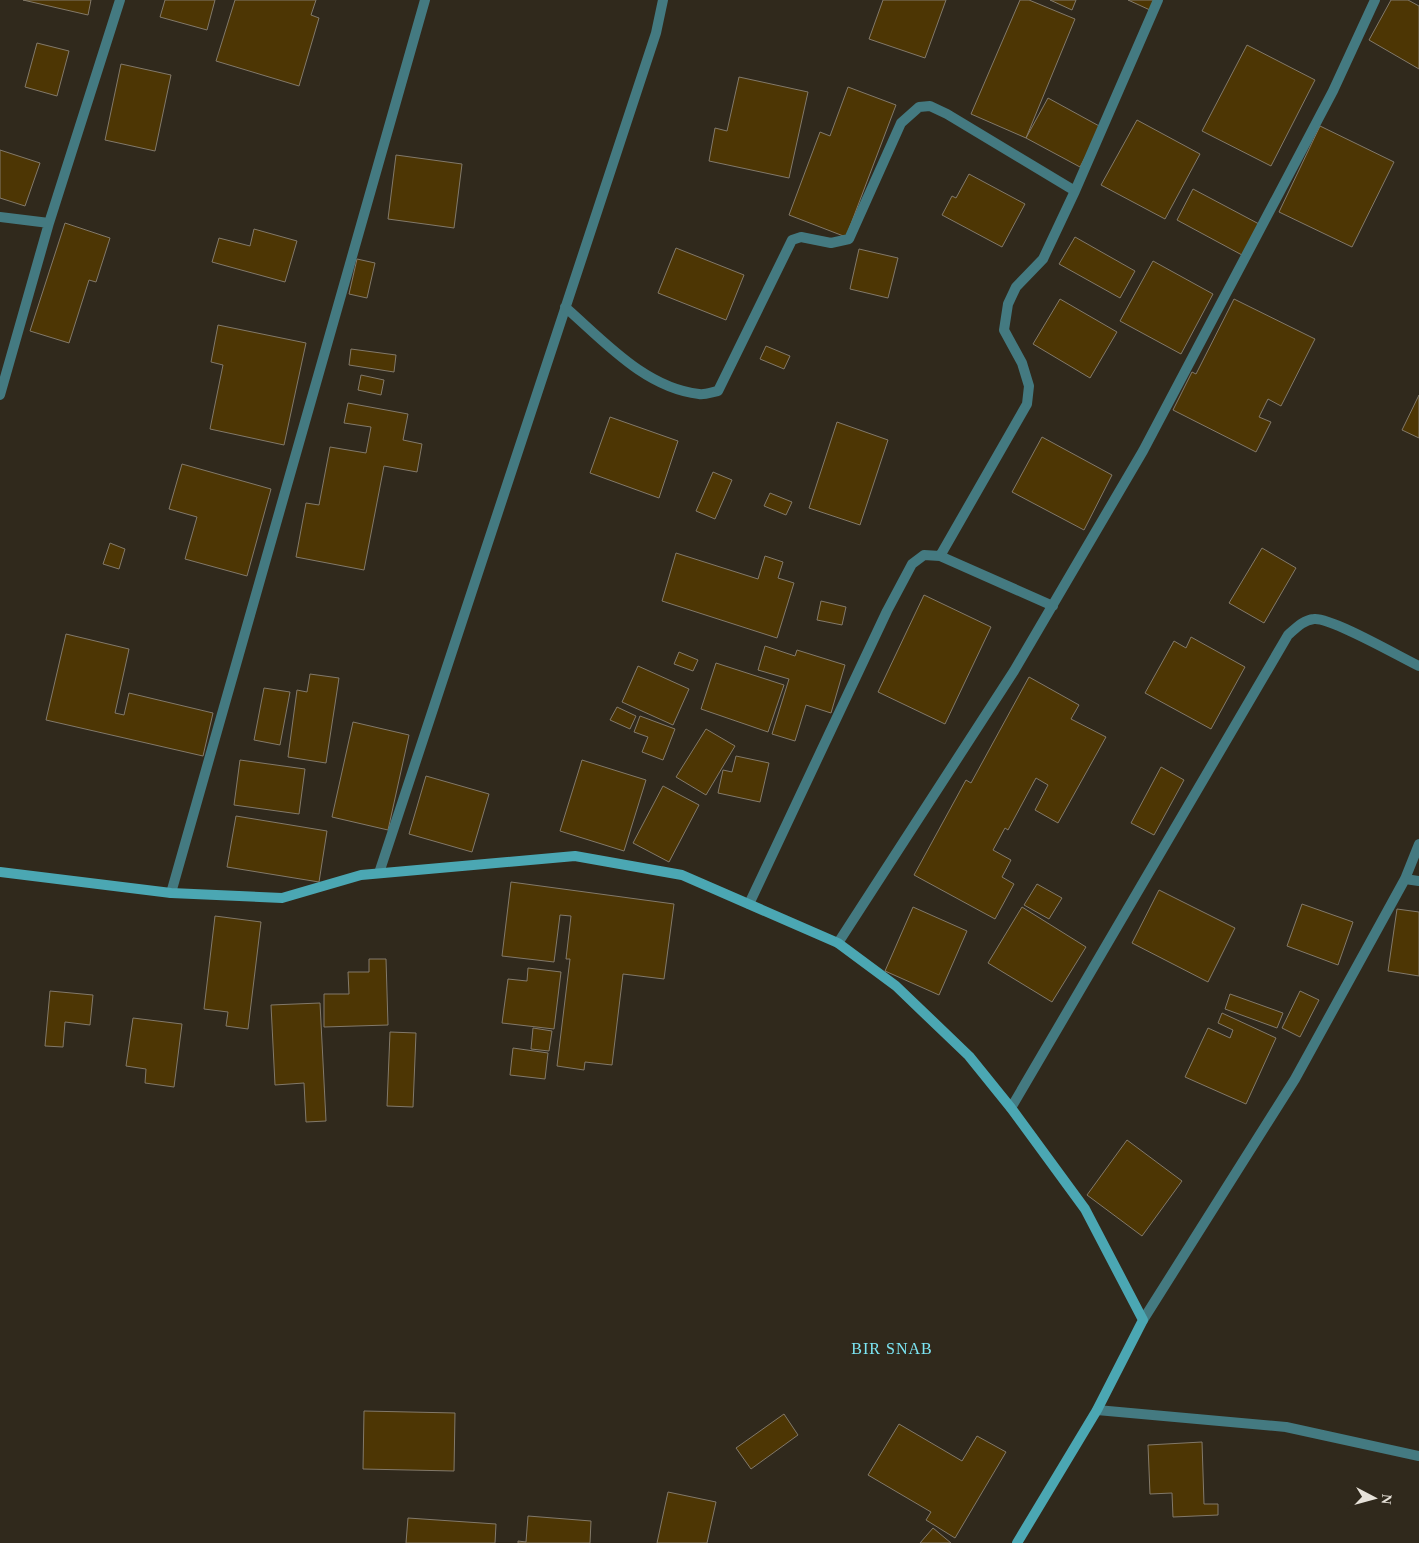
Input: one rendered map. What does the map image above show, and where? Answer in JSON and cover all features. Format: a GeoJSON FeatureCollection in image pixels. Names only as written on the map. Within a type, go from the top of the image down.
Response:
{"type":"FeatureCollection","features":[{"type":"Feature","properties":{"kind":"street"},"geometry":{"type":"LineString","coordinates":[[0,395],[49,223],[120,0]]}},
{"type":"Feature","properties":{"kind":"street"},"geometry":{"type":"LineString","coordinates":[[171,893],[424,0]]}},
{"type":"Feature","properties":{"kind":"street"},"geometry":{"type":"LineString","coordinates":[[379,873],[656,33],[663,0]]}},
{"type":"Feature","properties":{"kind":"street"},"geometry":{"type":"LineString","coordinates":[[940,556],[1027,404],[1029,386],[1022,363],[1004,330],[1008,304],[1016,287],[1043,259],[1076,192],[1158,0]]}},
{"type":"Feature","properties":{"kind":"street"},"geometry":{"type":"LineString","coordinates":[[838,944],[1014,671],[1143,451],[1333,90],[1376,0]]}},
{"type":"Feature","properties":{"kind":"street"},"geometry":{"type":"LineString","coordinates":[[565,307],[632,366],[671,386],[701,395],[718,391],[792,240],[801,236],[831,243],[849,239],[901,123],[919,106],[930,106],[947,114],[1076,192]]}},
{"type":"Feature","properties":{"kind":"street"},"geometry":{"type":"LineString","coordinates":[[0,217],[49,223]]}},
{"type":"Feature","properties":{"kind":"street"},"geometry":{"type":"LineString","coordinates":[[749,904],[887,611],[912,564],[924,555],[940,556],[1053,606]]}},
{"type":"Feature","properties":{"kind":"street"},"geometry":{"type":"LineString","coordinates":[[1011,1108],[1288,635],[1303,622],[1315,618],[1332,623],[1419,666]]}},
{"type":"Feature","properties":{"kind":"street"},"geometry":{"type":"LineString","coordinates":[[1017,1543],[1097,1410],[1143,1320],[1295,1079],[1405,879],[1419,844]]}},
{"type":"Feature","properties":{"kind":"street"},"geometry":{"type":"LineString","coordinates":[[0,872],[171,893],[282,898],[361,875],[575,856],[682,875],[838,944],[896,986],[949,1036],[969,1056],[1011,1108],[1084,1209],[1143,1320]]}},
{"type":"Feature","properties":{"kind":"street"},"geometry":{"type":"LineString","coordinates":[[1405,879],[1419,881]]}},
{"type":"Feature","properties":{"kind":"street"},"geometry":{"type":"LineString","coordinates":[[1097,1410],[1286,1427],[1419,1456]]}},
{"type":"Feature","properties":{"kind":"building"},"geometry":{"type":"Polygon","coordinates":[[[23,0],[91,0],[88,15],[23,0]]]}},
{"type":"Feature","properties":{"kind":"building"},"geometry":{"type":"Polygon","coordinates":[[[165,0],[215,0],[207,30],[160,17],[165,0]]]}},
{"type":"Feature","properties":{"kind":"building"},"geometry":{"type":"Polygon","coordinates":[[[235,0],[316,0],[311,15],[319,18],[299,86],[216,61],[235,0]]]}},
{"type":"Feature","properties":{"kind":"building"},"geometry":{"type":"Polygon","coordinates":[[[883,0],[946,0],[925,58],[869,39],[883,0]]]}},
{"type":"Feature","properties":{"kind":"building"},"geometry":{"type":"Polygon","coordinates":[[[1020,0],[1029,0],[1075,19],[1026,138],[971,114],[1020,0]]]}},
{"type":"Feature","properties":{"kind":"building"},"geometry":{"type":"Polygon","coordinates":[[[1050,0],[1076,0],[1072,10],[1050,0]]]}},
{"type":"Feature","properties":{"kind":"building"},"geometry":{"type":"Polygon","coordinates":[[[1128,0],[1154,0],[1150,10],[1128,0]]]}},
{"type":"Feature","properties":{"kind":"building"},"geometry":{"type":"Polygon","coordinates":[[[1391,0],[1408,0],[1419,6],[1419,69],[1369,40],[1391,0]]]}},
{"type":"Feature","properties":{"kind":"building"},"geometry":{"type":"Polygon","coordinates":[[[37,43],[69,51],[57,96],[25,87],[37,43]]]}},
{"type":"Feature","properties":{"kind":"building"},"geometry":{"type":"Polygon","coordinates":[[[1247,45],[1315,80],[1271,166],[1202,131],[1247,45]]]}},
{"type":"Feature","properties":{"kind":"building"},"geometry":{"type":"Polygon","coordinates":[[[121,64],[171,75],[155,151],[105,140],[121,64]]]}},
{"type":"Feature","properties":{"kind":"building"},"geometry":{"type":"Polygon","coordinates":[[[739,77],[808,92],[789,178],[709,161],[715,128],[727,131],[739,77]]]}},
{"type":"Feature","properties":{"kind":"building"},"geometry":{"type":"Polygon","coordinates":[[[848,87],[896,105],[846,237],[789,215],[820,132],[830,136],[848,87]]]}},
{"type":"Feature","properties":{"kind":"building"},"geometry":{"type":"Polygon","coordinates":[[[1048,98],[1101,127],[1080,167],[1026,138],[1048,98]]]}},
{"type":"Feature","properties":{"kind":"building"},"geometry":{"type":"Polygon","coordinates":[[[1137,120],[1200,154],[1165,219],[1101,185],[1137,120]]]}},
{"type":"Feature","properties":{"kind":"building"},"geometry":{"type":"Polygon","coordinates":[[[1320,126],[1394,162],[1352,247],[1279,212],[1320,126]]]}},
{"type":"Feature","properties":{"kind":"building"},"geometry":{"type":"Polygon","coordinates":[[[0,150],[40,163],[25,206],[0,198],[0,150]]]}},
{"type":"Feature","properties":{"kind":"building"},"geometry":{"type":"Polygon","coordinates":[[[396,155],[462,164],[454,228],[388,219],[396,155]]]}},
{"type":"Feature","properties":{"kind":"building"},"geometry":{"type":"Polygon","coordinates":[[[969,174],[1025,204],[1002,247],[942,215],[952,196],[956,198],[969,174]]]}},
{"type":"Feature","properties":{"kind":"building"},"geometry":{"type":"Polygon","coordinates":[[[1193,189],[1259,224],[1242,255],[1177,220],[1193,189]]]}},
{"type":"Feature","properties":{"kind":"building"},"geometry":{"type":"Polygon","coordinates":[[[65,223],[110,238],[96,282],[89,280],[69,343],[30,331],[65,223]]]}},
{"type":"Feature","properties":{"kind":"building"},"geometry":{"type":"Polygon","coordinates":[[[254,229],[297,241],[285,282],[212,262],[219,238],[250,246],[254,229]]]}},
{"type":"Feature","properties":{"kind":"building"},"geometry":{"type":"Polygon","coordinates":[[[1075,237],[1135,271],[1120,298],[1059,264],[1075,237]]]}},
{"type":"Feature","properties":{"kind":"building"},"geometry":{"type":"Polygon","coordinates":[[[676,248],[744,275],[726,320],[658,293],[676,248]]]}},
{"type":"Feature","properties":{"kind":"building"},"geometry":{"type":"Polygon","coordinates":[[[859,249],[898,258],[888,298],[850,289],[859,249]]]}},
{"type":"Feature","properties":{"kind":"building"},"geometry":{"type":"Polygon","coordinates":[[[357,259],[375,263],[367,298],[349,294],[357,259]]]}},
{"type":"Feature","properties":{"kind":"building"},"geometry":{"type":"Polygon","coordinates":[[[1153,261],[1213,294],[1181,354],[1120,321],[1153,261]]]}},
{"type":"Feature","properties":{"kind":"building"},"geometry":{"type":"Polygon","coordinates":[[[1060,299],[1117,332],[1090,378],[1033,344],[1060,299]]]}},
{"type":"Feature","properties":{"kind":"building"},"geometry":{"type":"Polygon","coordinates":[[[1234,299],[1315,339],[1281,406],[1268,399],[1259,417],[1271,422],[1256,452],[1173,410],[1192,372],[1196,374],[1234,299]]]}},
{"type":"Feature","properties":{"kind":"building"},"geometry":{"type":"Polygon","coordinates":[[[218,325],[306,343],[284,445],[210,429],[223,365],[211,362],[218,325]]]}},
{"type":"Feature","properties":{"kind":"building"},"geometry":{"type":"Polygon","coordinates":[[[766,346],[790,356],[784,369],[760,359],[766,346]]]}},
{"type":"Feature","properties":{"kind":"building"},"geometry":{"type":"Polygon","coordinates":[[[351,349],[396,355],[394,372],[349,365],[351,349]]]}},
{"type":"Feature","properties":{"kind":"building"},"geometry":{"type":"Polygon","coordinates":[[[361,375],[384,380],[381,395],[358,390],[361,375]]]}},
{"type":"Feature","properties":{"kind":"building"},"geometry":{"type":"Polygon","coordinates":[[[1419,395],[1419,438],[1402,430],[1419,395]]]}},
{"type":"Feature","properties":{"kind":"building"},"geometry":{"type":"Polygon","coordinates":[[[348,403],[408,414],[403,440],[422,444],[417,472],[384,466],[364,570],[296,557],[306,503],[319,505],[330,447],[366,453],[371,427],[344,423],[348,403]]]}},
{"type":"Feature","properties":{"kind":"building"},"geometry":{"type":"Polygon","coordinates":[[[610,417],[678,441],[659,498],[590,473],[610,417]]]}},
{"type":"Feature","properties":{"kind":"building"},"geometry":{"type":"Polygon","coordinates":[[[837,422],[888,440],[860,525],[809,508],[837,422]]]}},
{"type":"Feature","properties":{"kind":"building"},"geometry":{"type":"Polygon","coordinates":[[[1042,437],[1112,475],[1084,530],[1012,492],[1042,437]]]}},
{"type":"Feature","properties":{"kind":"building"},"geometry":{"type":"Polygon","coordinates":[[[182,464],[271,489],[247,576],[185,559],[197,517],[169,509],[182,464]]]}},
{"type":"Feature","properties":{"kind":"building"},"geometry":{"type":"Polygon","coordinates":[[[713,472],[732,480],[715,519],[696,511],[713,472]]]}},
{"type":"Feature","properties":{"kind":"building"},"geometry":{"type":"Polygon","coordinates":[[[770,493],[792,502],[786,515],[764,506],[770,493]]]}},
{"type":"Feature","properties":{"kind":"building"},"geometry":{"type":"Polygon","coordinates":[[[110,543],[125,549],[119,569],[103,564],[110,543]]]}},
{"type":"Feature","properties":{"kind":"building"},"geometry":{"type":"Polygon","coordinates":[[[1262,548],[1296,568],[1264,623],[1229,603],[1262,548]]]}},
{"type":"Feature","properties":{"kind":"building"},"geometry":{"type":"Polygon","coordinates":[[[676,553],[758,579],[765,556],[783,562],[778,578],[794,583],[777,638],[662,601],[676,553]]]}},
{"type":"Feature","properties":{"kind":"building"},"geometry":{"type":"Polygon","coordinates":[[[924,595],[991,627],[945,724],[878,692],[924,595]]]}},
{"type":"Feature","properties":{"kind":"building"},"geometry":{"type":"Polygon","coordinates":[[[821,601],[846,607],[842,625],[817,620],[821,601]]]}},
{"type":"Feature","properties":{"kind":"building"},"geometry":{"type":"Polygon","coordinates":[[[66,634],[129,649],[115,713],[124,715],[129,693],[213,713],[203,756],[46,720],[66,634]]]}},
{"type":"Feature","properties":{"kind":"building"},"geometry":{"type":"Polygon","coordinates":[[[1191,637],[1245,667],[1211,729],[1145,693],[1174,641],[1186,648],[1191,637]]]}},
{"type":"Feature","properties":{"kind":"building"},"geometry":{"type":"Polygon","coordinates":[[[765,646],[795,656],[797,650],[845,665],[831,713],[806,705],[795,741],[772,734],[789,679],[758,670],[765,646]]]}},
{"type":"Feature","properties":{"kind":"building"},"geometry":{"type":"Polygon","coordinates":[[[679,652],[698,660],[693,671],[674,664],[679,652]]]}},
{"type":"Feature","properties":{"kind":"building"},"geometry":{"type":"Polygon","coordinates":[[[716,663],[784,685],[768,732],[701,709],[716,663]]]}},
{"type":"Feature","properties":{"kind":"building"},"geometry":{"type":"Polygon","coordinates":[[[638,666],[689,689],[673,725],[622,702],[638,666]]]}},
{"type":"Feature","properties":{"kind":"building"},"geometry":{"type":"Polygon","coordinates":[[[310,674],[339,678],[326,763],[288,757],[297,690],[307,692],[310,674]]]}},
{"type":"Feature","properties":{"kind":"building"},"geometry":{"type":"Polygon","coordinates":[[[1029,677],[1079,705],[1071,719],[1106,737],[1058,823],[1035,810],[1048,785],[1036,778],[1008,830],[1005,828],[993,850],[1011,860],[1002,877],[1014,884],[995,919],[914,875],[966,780],[971,783],[1029,677]]]}},
{"type":"Feature","properties":{"kind":"building"},"geometry":{"type":"Polygon","coordinates":[[[264,688],[290,692],[280,745],[254,740],[264,688]]]}},
{"type":"Feature","properties":{"kind":"building"},"geometry":{"type":"Polygon","coordinates":[[[617,707],[636,716],[630,729],[610,720],[617,707]]]}},
{"type":"Feature","properties":{"kind":"building"},"geometry":{"type":"Polygon","coordinates":[[[640,716],[675,729],[663,760],[642,752],[648,737],[634,732],[640,716]]]}},
{"type":"Feature","properties":{"kind":"building"},"geometry":{"type":"Polygon","coordinates":[[[353,722],[409,735],[388,830],[332,817],[353,722]]]}},
{"type":"Feature","properties":{"kind":"building"},"geometry":{"type":"Polygon","coordinates":[[[706,729],[735,746],[706,795],[676,777],[706,729]]]}},
{"type":"Feature","properties":{"kind":"building"},"geometry":{"type":"Polygon","coordinates":[[[736,756],[769,763],[760,802],[718,793],[723,770],[732,772],[736,756]]]}},
{"type":"Feature","properties":{"kind":"building"},"geometry":{"type":"Polygon","coordinates":[[[240,760],[305,769],[299,814],[234,805],[240,760]]]}},
{"type":"Feature","properties":{"kind":"building"},"geometry":{"type":"Polygon","coordinates":[[[582,760],[646,780],[624,851],[560,831],[582,760]]]}},
{"type":"Feature","properties":{"kind":"building"},"geometry":{"type":"Polygon","coordinates":[[[1161,767],[1184,780],[1154,835],[1131,823],[1161,767]]]}},
{"type":"Feature","properties":{"kind":"building"},"geometry":{"type":"Polygon","coordinates":[[[426,776],[489,794],[472,852],[409,834],[426,776]]]}},
{"type":"Feature","properties":{"kind":"building"},"geometry":{"type":"Polygon","coordinates":[[[663,786],[699,805],[669,862],[633,843],[663,786]]]}},
{"type":"Feature","properties":{"kind":"building"},"geometry":{"type":"Polygon","coordinates":[[[236,816],[327,831],[319,882],[227,867],[236,816]]]}},
{"type":"Feature","properties":{"kind":"building"},"geometry":{"type":"Polygon","coordinates":[[[511,882],[674,904],[664,979],[623,974],[612,1065],[585,1062],[584,1070],[557,1066],[570,959],[566,959],[571,916],[560,915],[554,962],[502,956],[511,882]]]}},
{"type":"Feature","properties":{"kind":"building"},"geometry":{"type":"Polygon","coordinates":[[[1037,884],[1062,898],[1049,919],[1024,905],[1037,884]]]}},
{"type":"Feature","properties":{"kind":"building"},"geometry":{"type":"Polygon","coordinates":[[[1159,890],[1235,928],[1208,982],[1132,943],[1159,890]]]}},
{"type":"Feature","properties":{"kind":"building"},"geometry":{"type":"Polygon","coordinates":[[[1302,904],[1353,922],[1338,965],[1287,946],[1302,904]]]}},
{"type":"Feature","properties":{"kind":"building"},"geometry":{"type":"Polygon","coordinates":[[[913,907],[967,931],[939,995],[885,971],[913,907]]]}},
{"type":"Feature","properties":{"kind":"building"},"geometry":{"type":"Polygon","coordinates":[[[1022,907],[1086,947],[1052,1002],[988,963],[1022,907]]]}},
{"type":"Feature","properties":{"kind":"building"},"geometry":{"type":"Polygon","coordinates":[[[1397,909],[1419,912],[1419,976],[1388,971],[1397,909]]]}},
{"type":"Feature","properties":{"kind":"building"},"geometry":{"type":"Polygon","coordinates":[[[215,916],[261,922],[248,1029],[226,1026],[228,1012],[204,1009],[215,916]]]}},
{"type":"Feature","properties":{"kind":"building"},"geometry":{"type":"Polygon","coordinates":[[[369,959],[386,959],[388,1025],[324,1027],[324,994],[349,994],[348,972],[369,972],[369,959]]]}},
{"type":"Feature","properties":{"kind":"building"},"geometry":{"type":"Polygon","coordinates":[[[528,968],[561,972],[554,1029],[502,1023],[508,979],[527,981],[528,968]]]}},
{"type":"Feature","properties":{"kind":"building"},"geometry":{"type":"Polygon","coordinates":[[[50,991],[93,995],[90,1025],[65,1022],[63,1047],[45,1046],[50,991]]]}},
{"type":"Feature","properties":{"kind":"building"},"geometry":{"type":"Polygon","coordinates":[[[1300,991],[1319,1000],[1300,1037],[1282,1028],[1300,991]]]}},
{"type":"Feature","properties":{"kind":"building"},"geometry":{"type":"Polygon","coordinates":[[[1230,994],[1283,1013],[1277,1028],[1225,1009],[1230,994]]]}},
{"type":"Feature","properties":{"kind":"building"},"geometry":{"type":"Polygon","coordinates":[[[320,1003],[326,1121],[306,1122],[304,1083],[275,1085],[271,1005],[320,1003]]]}},
{"type":"Feature","properties":{"kind":"building"},"geometry":{"type":"Polygon","coordinates":[[[1222,1013],[1276,1038],[1246,1104],[1185,1077],[1208,1028],[1230,1038],[1233,1030],[1218,1023],[1222,1013]]]}},
{"type":"Feature","properties":{"kind":"building"},"geometry":{"type":"Polygon","coordinates":[[[133,1018],[182,1024],[174,1087],[145,1083],[146,1069],[126,1066],[133,1018]]]}},
{"type":"Feature","properties":{"kind":"building"},"geometry":{"type":"Polygon","coordinates":[[[533,1028],[552,1031],[549,1051],[531,1049],[533,1028]]]}},
{"type":"Feature","properties":{"kind":"building"},"geometry":{"type":"Polygon","coordinates":[[[390,1032],[416,1033],[413,1107],[387,1106],[390,1032]]]}},
{"type":"Feature","properties":{"kind":"building"},"geometry":{"type":"Polygon","coordinates":[[[513,1048],[548,1053],[545,1079],[510,1075],[513,1048]]]}},
{"type":"Feature","properties":{"kind":"building"},"geometry":{"type":"Polygon","coordinates":[[[1127,1140],[1182,1181],[1142,1236],[1087,1195],[1127,1140]]]}},
{"type":"Feature","properties":{"kind":"building"},"geometry":{"type":"Polygon","coordinates":[[[364,1411],[455,1413],[454,1471],[363,1469],[364,1411]]]}},
{"type":"Feature","properties":{"kind":"building"},"geometry":{"type":"Polygon","coordinates":[[[784,1414],[798,1435],[751,1469],[736,1448],[784,1414]]]}},
{"type":"Feature","properties":{"kind":"building"},"geometry":{"type":"Polygon","coordinates":[[[899,1424],[962,1461],[977,1436],[1006,1452],[955,1538],[926,1520],[931,1512],[868,1475],[899,1424]]]}},
{"type":"Feature","properties":{"kind":"building"},"geometry":{"type":"Polygon","coordinates":[[[1202,1442],[1204,1504],[1218,1504],[1218,1515],[1173,1517],[1172,1493],[1150,1494],[1148,1445],[1202,1442]]]}},
{"type":"Feature","properties":{"kind":"building"},"geometry":{"type":"Polygon","coordinates":[[[668,1492],[716,1502],[707,1543],[657,1543],[668,1492]]]}},
{"type":"Feature","properties":{"kind":"building"},"geometry":{"type":"Polygon","coordinates":[[[528,1516],[591,1521],[590,1543],[518,1543],[518,1541],[526,1542],[528,1516]]]}},
{"type":"Feature","properties":{"kind":"building"},"geometry":{"type":"Polygon","coordinates":[[[408,1518],[496,1524],[495,1543],[406,1543],[408,1518]]]}},
{"type":"Feature","properties":{"kind":"building"},"geometry":{"type":"Polygon","coordinates":[[[933,1528],[951,1543],[920,1543],[933,1528]]]}},
{"type":"Feature","properties":{"kind":"district","name":"BIR SNAB"},"geometry":{"type":"Point","coordinates":[892,1348]}}]}
